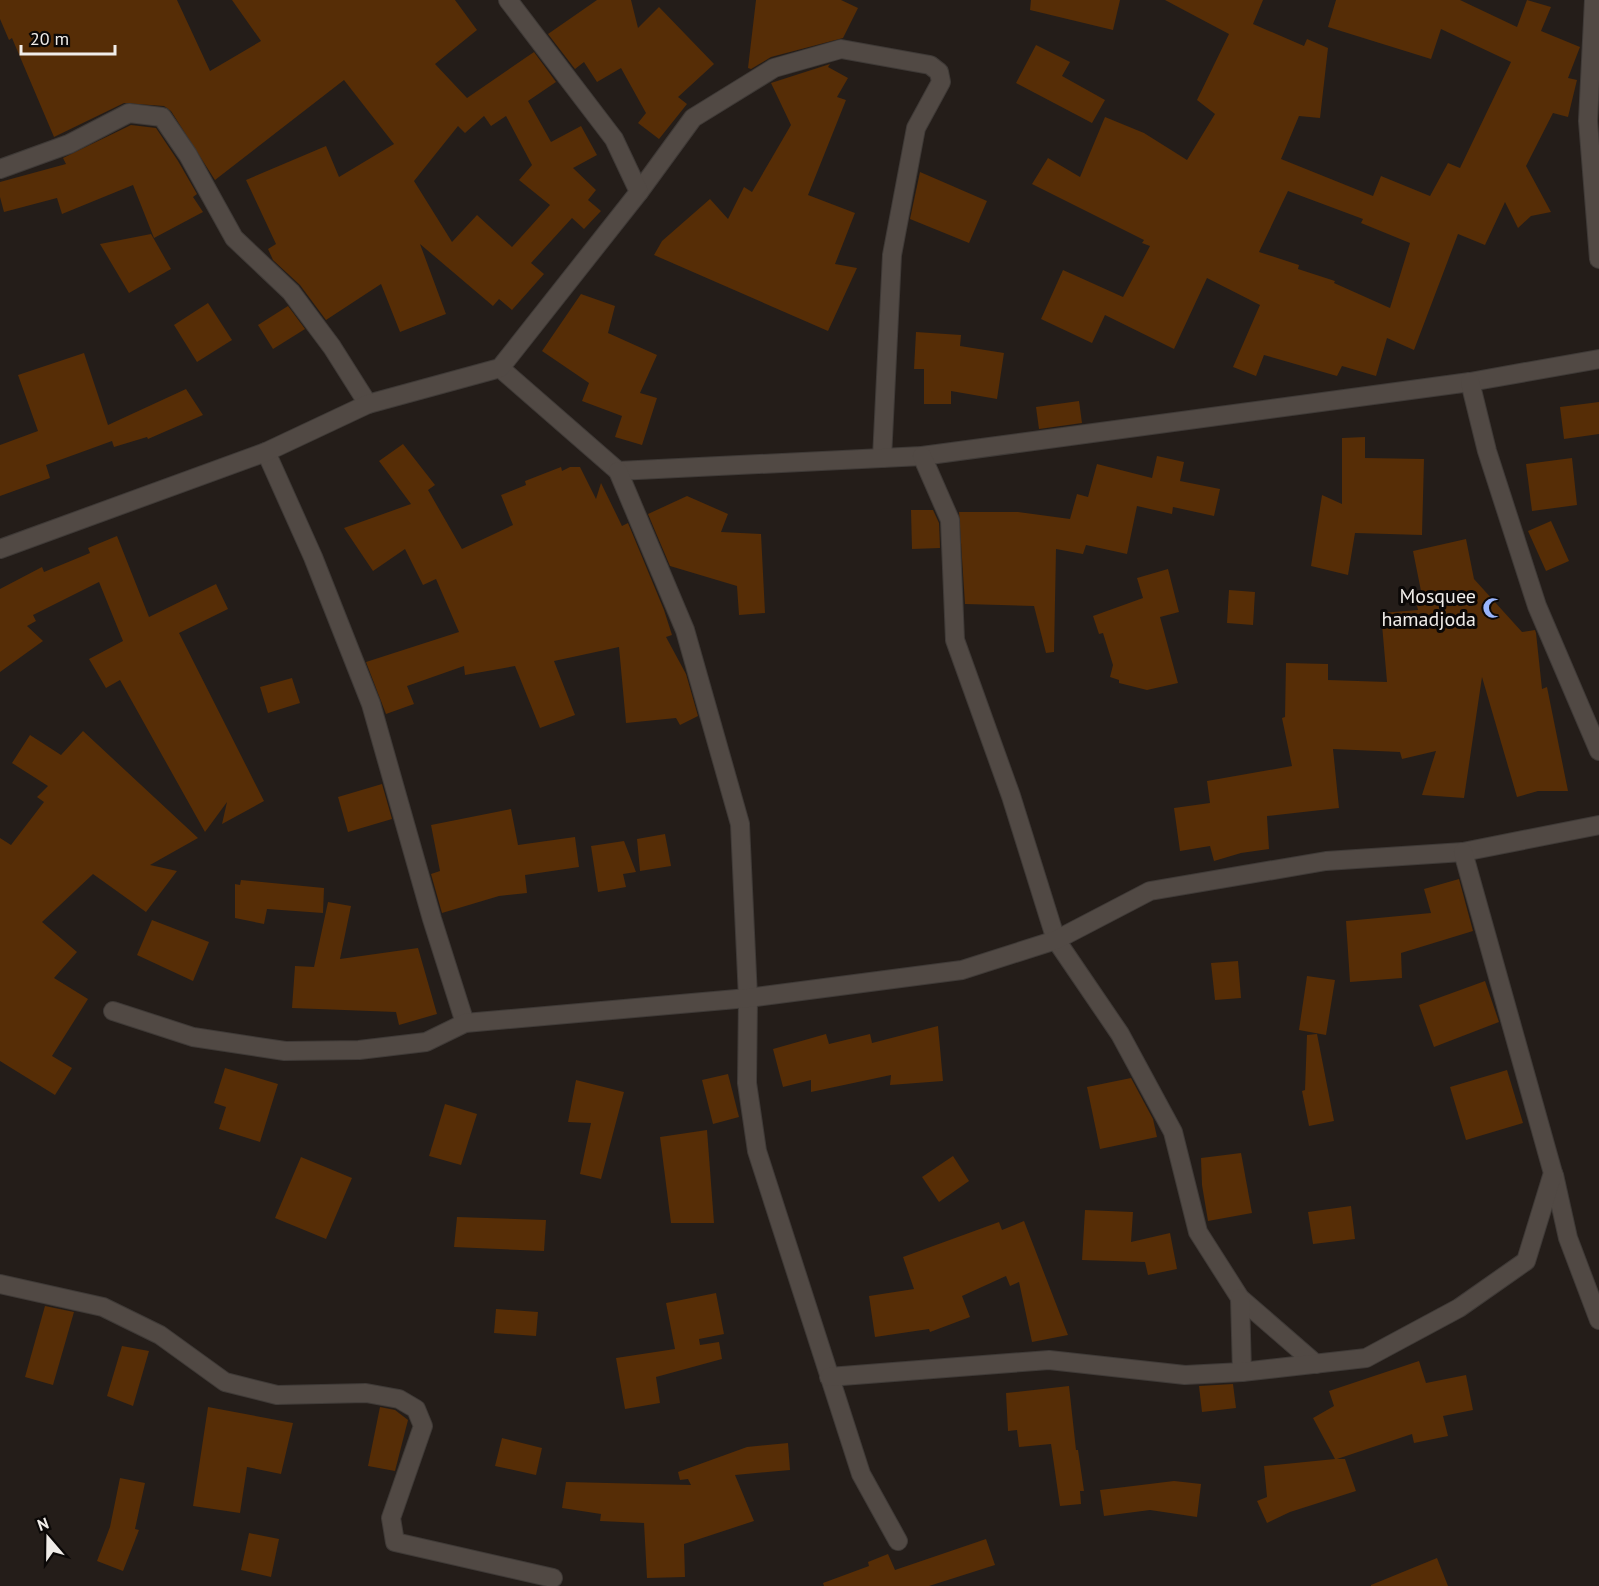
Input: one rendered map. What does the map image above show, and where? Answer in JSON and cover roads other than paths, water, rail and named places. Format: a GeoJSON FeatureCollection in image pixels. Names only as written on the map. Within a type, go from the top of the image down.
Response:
{"type":"FeatureCollection","features":[{"type":"Feature","properties":{"kind":"street"},"geometry":{"type":"LineString","coordinates":[[508,0],[614,139],[639,192]]}},
{"type":"Feature","properties":{"kind":"street"},"geometry":{"type":"LineString","coordinates":[[1594,0],[1588,121],[1599,259]]}},
{"type":"Feature","properties":{"kind":"street"},"geometry":{"type":"LineString","coordinates":[[0,549],[266,452],[368,404],[500,368],[639,192],[693,118],[774,68],[841,49],[930,65],[939,72],[941,82],[916,128],[892,255],[882,459]]}},
{"type":"Feature","properties":{"kind":"street"},"geometry":{"type":"LineString","coordinates":[[0,169],[69,144],[129,113],[162,117],[188,155],[234,238],[291,292],[332,347],[368,404]]}},
{"type":"Feature","properties":{"kind":"street"},"geometry":{"type":"LineString","coordinates":[[618,471],[922,456],[1470,382],[1599,359]]}},
{"type":"Feature","properties":{"kind":"street"},"geometry":{"type":"LineString","coordinates":[[500,368],[618,471],[685,630],[740,824],[748,998],[747,1083],[757,1151],[861,1474],[897,1541]]}},
{"type":"Feature","properties":{"kind":"street"},"geometry":{"type":"LineString","coordinates":[[1470,382],[1487,451],[1537,606],[1599,751]]}},
{"type":"Feature","properties":{"kind":"street"},"geometry":{"type":"LineString","coordinates":[[266,452],[313,557],[371,704],[432,919],[465,1023]]}},
{"type":"Feature","properties":{"kind":"street"},"geometry":{"type":"LineString","coordinates":[[922,456],[950,520],[955,640],[1011,796],[1056,940],[1120,1034],[1173,1132],[1198,1232],[1240,1298],[1316,1364]]}},
{"type":"Feature","properties":{"kind":"street"},"geometry":{"type":"LineString","coordinates":[[113,1011],[193,1036],[285,1051],[359,1050],[426,1042],[465,1023],[748,998],[962,970],[1056,940],[1150,891],[1326,861],[1463,852],[1599,825]]}},
{"type":"Feature","properties":{"kind":"street"},"geometry":{"type":"LineString","coordinates":[[1463,852],[1553,1173],[1568,1238],[1599,1320]]}},
{"type":"Feature","properties":{"kind":"street"},"geometry":{"type":"LineString","coordinates":[[830,1377],[1049,1360],[1185,1375],[1242,1372],[1366,1358],[1459,1308],[1526,1261],[1553,1173]]}},
{"type":"Feature","properties":{"kind":"street"},"geometry":{"type":"LineString","coordinates":[[0,1284],[103,1307],[160,1335],[225,1382],[277,1395],[366,1394],[399,1399],[416,1409],[423,1426],[391,1518],[395,1542],[552,1578]]}},
{"type":"Feature","properties":{"kind":"street"},"geometry":{"type":"LineString","coordinates":[[1240,1298],[1242,1372]]}},
{"type":"Feature","properties":{"kind":"place","name":"Mosquee hamadjoda"},"geometry":{"type":"Point","coordinates":[1493,608]}}]}
